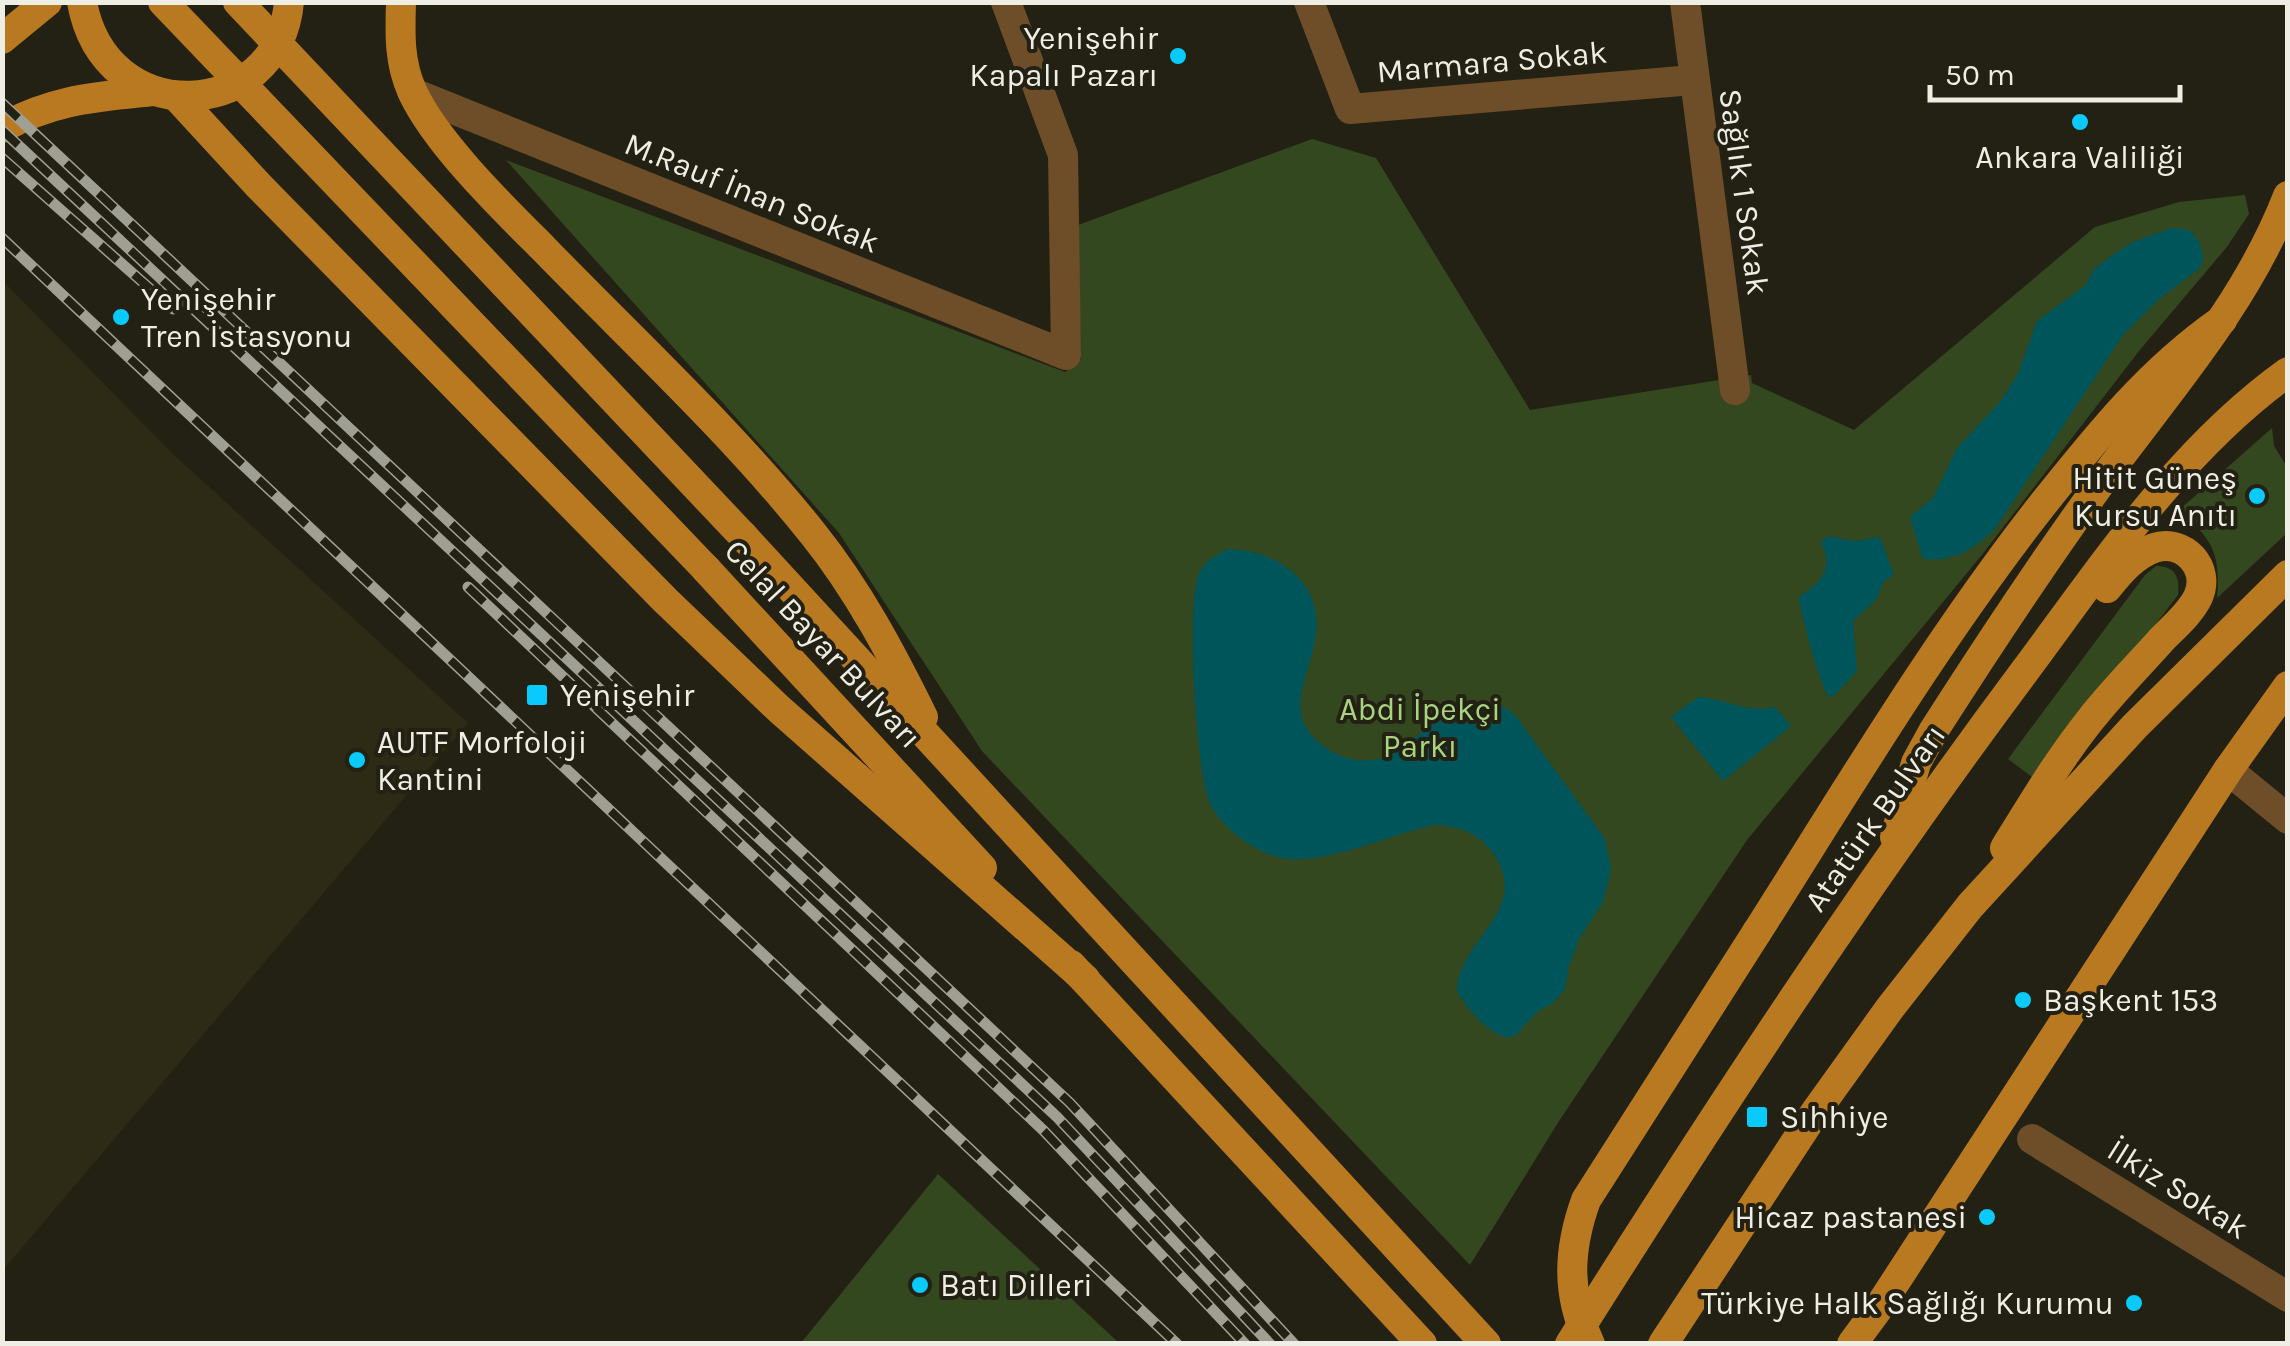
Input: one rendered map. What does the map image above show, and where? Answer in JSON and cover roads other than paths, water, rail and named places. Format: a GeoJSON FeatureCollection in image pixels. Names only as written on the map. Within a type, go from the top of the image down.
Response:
{"type":"FeatureCollection","features":[{"type":"Feature","properties":{"kind":"main road"},"geometry":{"type":"LineString","coordinates":[[2,39],[47,2]]}},
{"type":"Feature","properties":{"kind":"main road"},"geometry":{"type":"LineString","coordinates":[[82,2],[85,22],[111,66],[131,81],[167,94],[664,600],[903,821],[1085,980]]}},
{"type":"Feature","properties":{"kind":"main road","name":"Celal Bayar Bulvarı"},"geometry":{"type":"LineString","coordinates":[[163,2],[706,569],[1422,1344]]}},
{"type":"Feature","properties":{"kind":"main road","name":"Celal Bayar Bulvarı"},"geometry":{"type":"LineString","coordinates":[[238,2],[743,536],[1486,1344]]}},
{"type":"Feature","properties":{"kind":"main road"},"geometry":{"type":"LineString","coordinates":[[401,2],[399,52],[413,93],[490,194],[733,444],[814,535],[879,634],[938,746]]}},
{"type":"Feature","properties":{"kind":"main road"},"geometry":{"type":"LineString","coordinates":[[2,128],[44,107],[76,98],[228,88],[249,76],[267,58],[293,6]]}},
{"type":"Feature","properties":{"kind":"main road"},"geometry":{"type":"LineString","coordinates":[[1892,850],[1906,789],[1934,730],[2062,535],[2222,320],[2272,238],[2288,196]]}},
{"type":"Feature","properties":{"kind":"main road"},"geometry":{"type":"LineString","coordinates":[[1590,1344],[1573,1294],[1571,1262],[1575,1231],[1586,1200],[1945,636],[2102,430],[2144,383],[2222,320]]}},
{"type":"Feature","properties":{"kind":"main road","name":"Atatürk Bulvarı"},"geometry":{"type":"LineString","coordinates":[[1570,1344],[1725,1098],[1892,850],[2137,521],[2234,414],[2288,372]]}},
{"type":"Feature","properties":{"kind":"main road"},"geometry":{"type":"LineString","coordinates":[[1970,906],[2034,799],[2090,720],[2194,605],[2202,579],[2194,558],[2168,546],[2142,554],[2006,696]]}},
{"type":"Feature","properties":{"kind":"main road"},"geometry":{"type":"LineString","coordinates":[[1663,1344],[1816,1112],[1890,1008],[1970,906],[2135,726],[2288,574]]}},
{"type":"Feature","properties":{"kind":"main road"},"geometry":{"type":"LineString","coordinates":[[2247,615],[2288,596]]}},
{"type":"Feature","properties":{"kind":"main road"},"geometry":{"type":"LineString","coordinates":[[1852,1344],[2228,770],[2288,686]]}},
{"type":"Feature","properties":{"kind":"street","name":"M.Rauf İnan Sokak"},"geometry":{"type":"LineString","coordinates":[[413,93],[1066,356],[1063,155],[1006,2]]}},
{"type":"Feature","properties":{"kind":"street","name":"Marmara Sokak"},"geometry":{"type":"LineString","coordinates":[[1309,2],[1350,110],[1693,80]]}},
{"type":"Feature","properties":{"kind":"street","name":"Sağlık 1 Sokak"},"geometry":{"type":"LineString","coordinates":[[1685,2],[1735,390]]}},
{"type":"Feature","properties":{"kind":"street"},"geometry":{"type":"LineString","coordinates":[[2228,770],[2288,818]]}},
{"type":"Feature","properties":{"kind":"street","name":"İlkiz Sokak"},"geometry":{"type":"LineString","coordinates":[[2032,1139],[2288,1298]]}},
{"type":"Feature","properties":{"kind":"water"},"geometry":{"type":"Polygon","coordinates":[[[2172,228],[2190,230],[2200,243],[2200,268],[2158,300],[2123,335],[1995,529],[1962,553],[1944,559],[1923,559],[1910,517],[1933,498],[1957,448],[2000,402],[2017,376],[2037,321],[2086,285],[2093,270],[2111,256],[2133,242],[2172,228]]]}},
{"type":"Feature","properties":{"kind":"water"},"geometry":{"type":"Polygon","coordinates":[[[1827,536],[1855,541],[1880,537],[1894,575],[1884,581],[1876,600],[1853,621],[1857,671],[1829,697],[1811,649],[1799,597],[1814,586],[1826,568],[1821,543],[1827,536]]]}},
{"type":"Feature","properties":{"kind":"water"},"geometry":{"type":"Polygon","coordinates":[[[1228,549],[1278,562],[1303,583],[1311,598],[1316,633],[1301,710],[1304,724],[1314,738],[1343,757],[1383,758],[1468,706],[1499,705],[1515,715],[1605,839],[1611,869],[1603,902],[1580,937],[1565,989],[1516,1035],[1508,1038],[1485,1025],[1457,991],[1460,972],[1500,907],[1505,889],[1502,870],[1478,838],[1457,828],[1434,825],[1334,854],[1295,859],[1268,854],[1248,843],[1228,828],[1214,810],[1204,783],[1200,755],[1193,617],[1199,573],[1228,549]]]}},
{"type":"Feature","properties":{"kind":"water"},"geometry":{"type":"Polygon","coordinates":[[[1698,697],[1743,707],[1775,707],[1791,726],[1723,781],[1671,717],[1698,697]]]}},
{"type":"Feature","properties":{"kind":"railway"},"geometry":{"type":"LineString","coordinates":[[2,103],[1070,1103],[1294,1344]]}},
{"type":"Feature","properties":{"kind":"railway"},"geometry":{"type":"LineString","coordinates":[[2,130],[1057,1117],[1270,1344]]}},
{"type":"Feature","properties":{"kind":"railway"},"geometry":{"type":"LineString","coordinates":[[2,158],[173,309]]}},
{"type":"Feature","properties":{"kind":"railway"},"geometry":{"type":"LineString","coordinates":[[2,238],[1177,1344]]}},
{"type":"Feature","properties":{"kind":"railway"},"geometry":{"type":"LineString","coordinates":[[468,587],[1044,1131],[1245,1344]]}},
{"type":"Feature","properties":{"kind":"place","name":"Yenişehir Kapalı Pazarı"},"geometry":{"type":"Point","coordinates":[1178,56]}},
{"type":"Feature","properties":{"kind":"place","name":"Ankara Valiliği"},"geometry":{"type":"Point","coordinates":[2080,122]}},
{"type":"Feature","properties":{"kind":"place","name":"Yenişehir Tren İstasyonu"},"geometry":{"type":"Point","coordinates":[121,317]}},
{"type":"Feature","properties":{"kind":"place","name":"Hitit Güneş Kursu Anıtı"},"geometry":{"type":"Point","coordinates":[2257,496]}},
{"type":"Feature","properties":{"kind":"place","name":"Yenişehir"},"geometry":{"type":"Point","coordinates":[537,695]}},
{"type":"Feature","properties":{"kind":"place","name":"AUTF Morfoloji Kantini"},"geometry":{"type":"Point","coordinates":[357,760]}},
{"type":"Feature","properties":{"kind":"place","name":"Başkent 153"},"geometry":{"type":"Point","coordinates":[2023,1000]}},
{"type":"Feature","properties":{"kind":"place","name":"Sıhhiye"},"geometry":{"type":"Point","coordinates":[1757,1117]}},
{"type":"Feature","properties":{"kind":"place","name":"Hicaz pastanesi"},"geometry":{"type":"Point","coordinates":[1987,1217]}},
{"type":"Feature","properties":{"kind":"place","name":"Batı Dilleri"},"geometry":{"type":"Point","coordinates":[920,1285]}},
{"type":"Feature","properties":{"kind":"place","name":"Türkiye Halk Sağlığı Kurumu"},"geometry":{"type":"Point","coordinates":[2134,1303]}},
{"type":"Feature","properties":{"kind":"park label","name":"Abdi İpekçi Parkı"},"geometry":{"type":"Point","coordinates":[1420,728]}}]}
